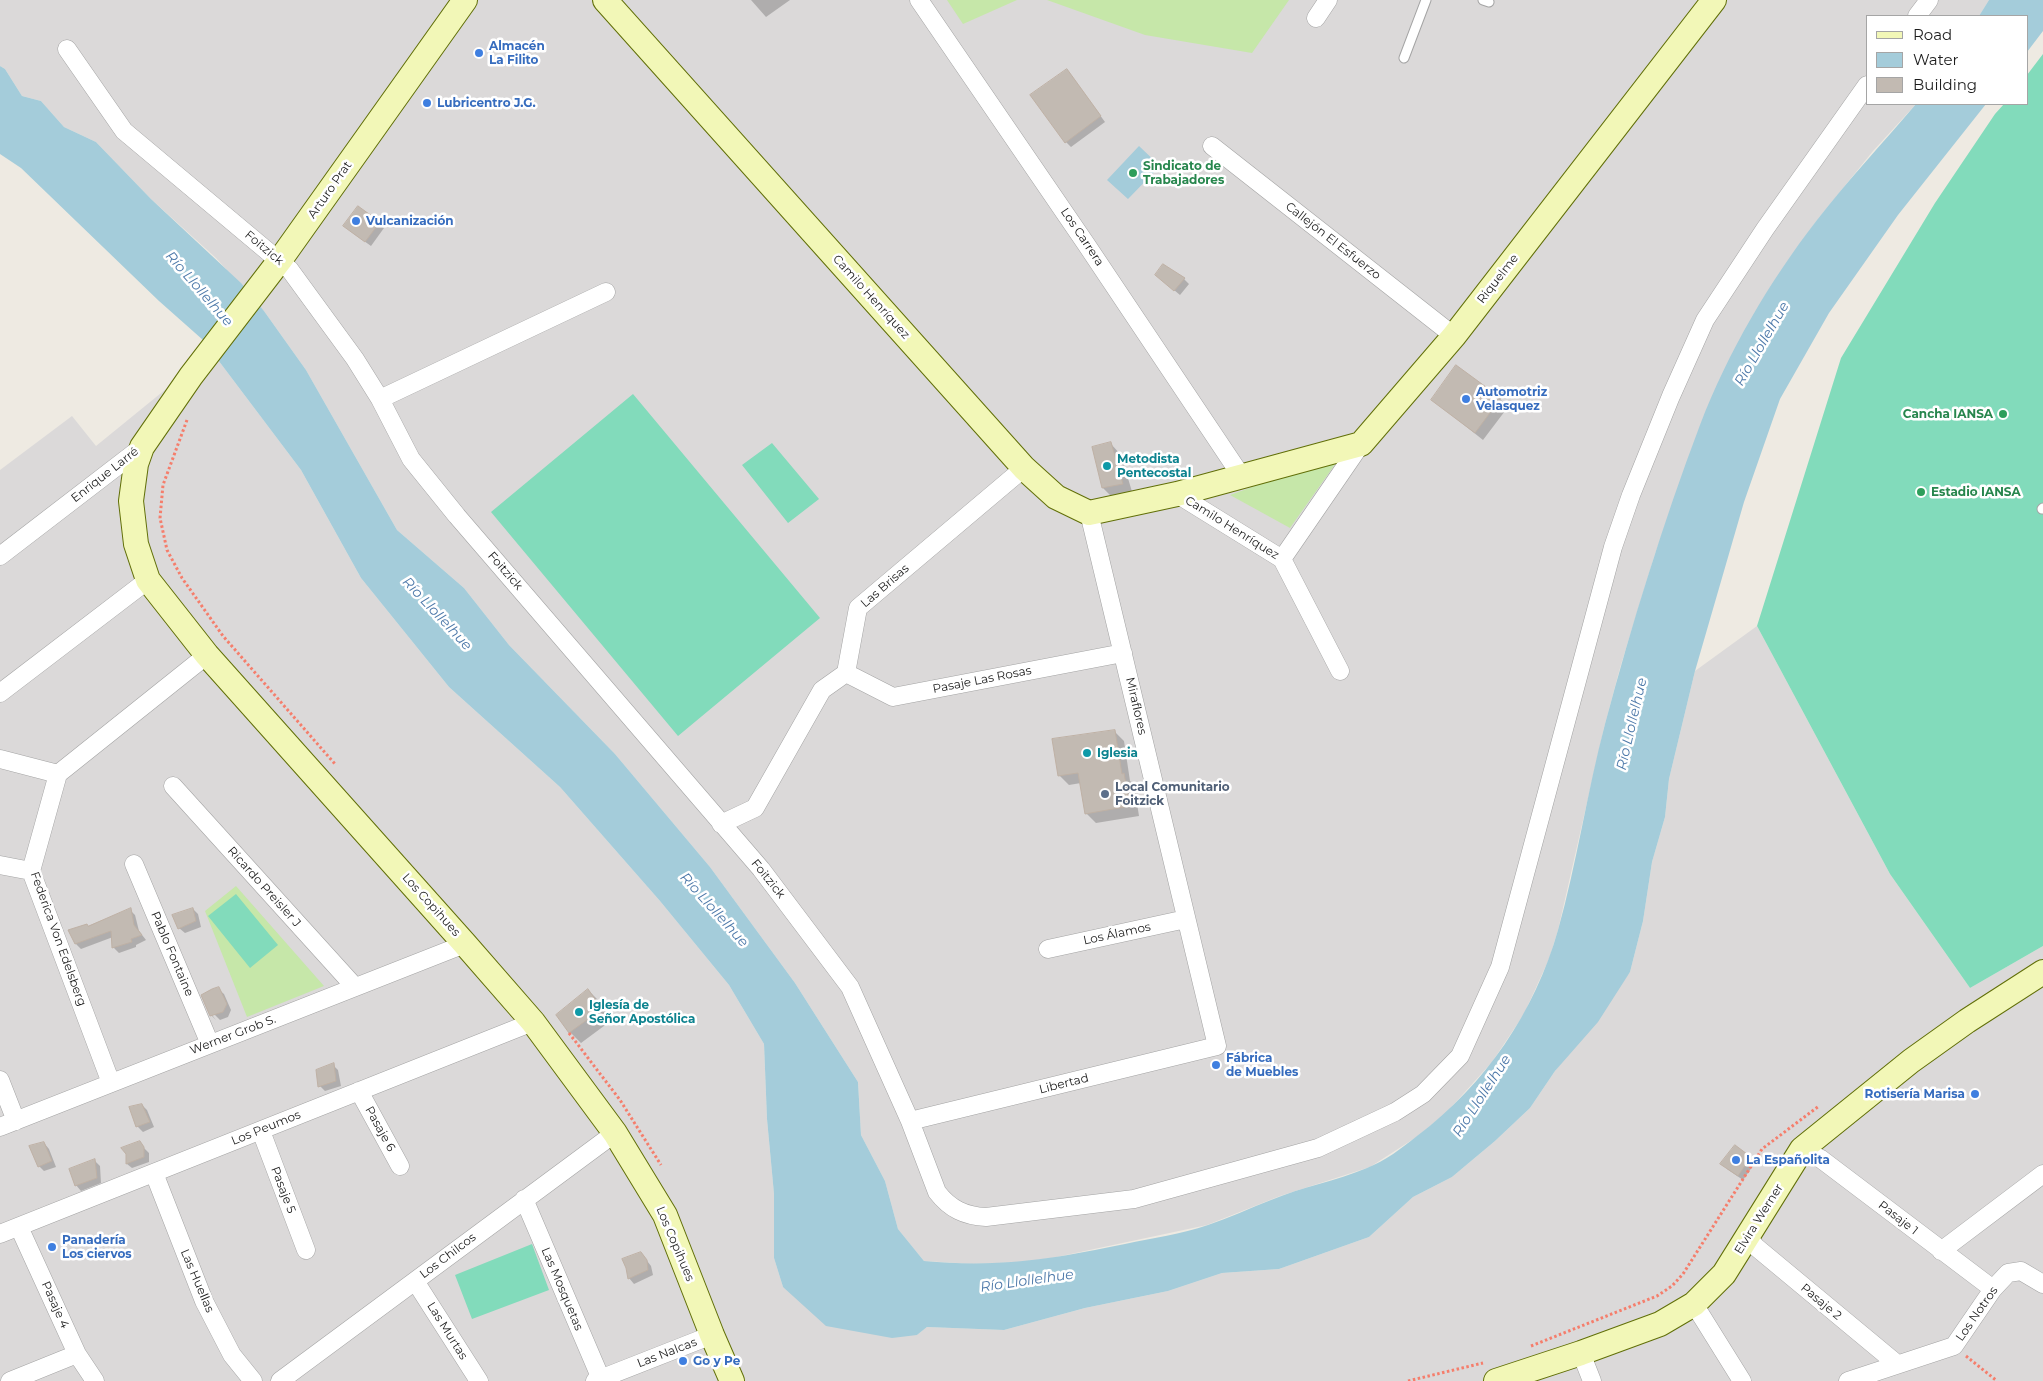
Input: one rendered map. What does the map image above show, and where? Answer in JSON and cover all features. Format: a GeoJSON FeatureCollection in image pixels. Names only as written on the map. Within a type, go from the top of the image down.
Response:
{"type":"FeatureCollection","features":[{"type":"Feature","properties":{"kind":"main road","name":"Arturo Prat"},"geometry":{"type":"LineString","coordinates":[[191,376],[276,264],[465,0]]}},
{"type":"Feature","properties":{"kind":"main road","name":"Camilo Henríquez"},"geometry":{"type":"LineString","coordinates":[[606,0],[1024,468],[1056,497],[1090,513],[1177,494],[1361,444]]}},
{"type":"Feature","properties":{"kind":"main road","name":"Riquelme"},"geometry":{"type":"LineString","coordinates":[[1361,444],[1454,336],[1714,0]]}},
{"type":"Feature","properties":{"kind":"main road","name":"Enrique Larré"},"geometry":{"type":"LineString","coordinates":[[142,447],[191,376]]}},
{"type":"Feature","properties":{"kind":"main road","name":"Los Copihues"},"geometry":{"type":"LineString","coordinates":[[142,447],[136,464],[131,501],[136,544],[148,580],[207,655],[533,1022],[615,1133],[665,1215],[712,1336],[732,1381]]}},
{"type":"Feature","properties":{"kind":"main road","name":"Elvira Werner"},"geometry":{"type":"LineString","coordinates":[[1494,1371],[1581,1353],[1660,1324],[1694,1304],[1724,1274],[1802,1149],[1910,1061],[1967,1021],[2043,972]]}},
{"type":"Feature","properties":{"kind":"street","name":"Los Carrera"},"geometry":{"type":"LineString","coordinates":[[919,0],[1242,477]]}},
{"type":"Feature","properties":{"kind":"street"},"geometry":{"type":"LineString","coordinates":[[1316,18],[1328,0]]}},
{"type":"Feature","properties":{"kind":"street"},"geometry":{"type":"LineString","coordinates":[[1918,15],[1929,0]]}},
{"type":"Feature","properties":{"kind":"street","name":"Foitzick"},"geometry":{"type":"LineString","coordinates":[[67,48],[124,131],[276,264],[290,270],[355,359],[380,398],[411,459],[457,516],[761,870],[850,987],[910,1121],[932,1182],[941,1197],[953,1208],[963,1213],[986,1217],[1134,1199],[1318,1148],[1396,1112],[1423,1094],[1460,1056],[1500,967],[1613,547],[1631,495],[1671,396],[1705,320],[1765,230],[1866,86]]}},
{"type":"Feature","properties":{"kind":"street","name":"Callejón El Esfuerzo"},"geometry":{"type":"LineString","coordinates":[[1212,146],[1454,336]]}},
{"type":"Feature","properties":{"kind":"street"},"geometry":{"type":"LineString","coordinates":[[380,398],[606,292]]}},
{"type":"Feature","properties":{"kind":"street","name":"Riquelme"},"geometry":{"type":"LineString","coordinates":[[1282,558],[1361,444]]}},
{"type":"Feature","properties":{"kind":"street","name":"Enrique Larré"},"geometry":{"type":"LineString","coordinates":[[0,556],[142,447]]}},
{"type":"Feature","properties":{"kind":"street","name":"Las Brisas"},"geometry":{"type":"LineString","coordinates":[[846,673],[858,608],[1024,468]]}},
{"type":"Feature","properties":{"kind":"street","name":"Camilo Henríquez"},"geometry":{"type":"LineString","coordinates":[[1177,494],[1282,558],[1340,671]]}},
{"type":"Feature","properties":{"kind":"street","name":"Miraflores"},"geometry":{"type":"LineString","coordinates":[[1090,513],[1217,1046]]}},
{"type":"Feature","properties":{"kind":"street"},"geometry":{"type":"LineString","coordinates":[[0,693],[148,580]]}},
{"type":"Feature","properties":{"kind":"street","name":"Pasaje Las Rosas"},"geometry":{"type":"LineString","coordinates":[[846,673],[893,697],[1123,653]]}},
{"type":"Feature","properties":{"kind":"street"},"geometry":{"type":"LineString","coordinates":[[0,759],[58,774],[207,655]]}},
{"type":"Feature","properties":{"kind":"street"},"geometry":{"type":"LineString","coordinates":[[721,824],[755,808],[822,690],[846,673]]}},
{"type":"Feature","properties":{"kind":"street","name":"Federica Von Edelsberg"},"geometry":{"type":"LineString","coordinates":[[58,774],[31,871],[111,1083]]}},
{"type":"Feature","properties":{"kind":"street","name":"Ricardo Preisler J"},"geometry":{"type":"LineString","coordinates":[[173,786],[355,987]]}},
{"type":"Feature","properties":{"kind":"street"},"geometry":{"type":"LineString","coordinates":[[0,864],[31,871]]}},
{"type":"Feature","properties":{"kind":"street","name":"Pablo Fontaine"},"geometry":{"type":"LineString","coordinates":[[134,864],[210,1044]]}},
{"type":"Feature","properties":{"kind":"street","name":"Los Álamos"},"geometry":{"type":"LineString","coordinates":[[1048,949],[1186,919]]}},
{"type":"Feature","properties":{"kind":"street","name":"Werner Grob S."},"geometry":{"type":"LineString","coordinates":[[8,1124],[465,944]]}},
{"type":"Feature","properties":{"kind":"street","name":"Los Peumos"},"geometry":{"type":"LineString","coordinates":[[0,1234],[533,1022]]}},
{"type":"Feature","properties":{"kind":"street","name":"Libertad"},"geometry":{"type":"LineString","coordinates":[[910,1121],[1217,1046]]}},
{"type":"Feature","properties":{"kind":"street"},"geometry":{"type":"LineString","coordinates":[[0,1080],[8,1124]]}},
{"type":"Feature","properties":{"kind":"street","name":"Pasaje 6"},"geometry":{"type":"LineString","coordinates":[[359,1091],[400,1166]]}},
{"type":"Feature","properties":{"kind":"street","name":"Pasaje 5"},"geometry":{"type":"LineString","coordinates":[[261,1130],[306,1250]]}},
{"type":"Feature","properties":{"kind":"street","name":"Los Chilcos"},"geometry":{"type":"LineString","coordinates":[[280,1381],[615,1133]]}},
{"type":"Feature","properties":{"kind":"street","name":"Pasaje 1"},"geometry":{"type":"LineString","coordinates":[[1802,1149],[1821,1159],[1993,1289]]}},
{"type":"Feature","properties":{"kind":"street","name":"Las Huellas"},"geometry":{"type":"LineString","coordinates":[[154,1173],[204,1301],[232,1355],[253,1381]]}},
{"type":"Feature","properties":{"kind":"street"},"geometry":{"type":"LineString","coordinates":[[1941,1251],[2043,1174]]}},
{"type":"Feature","properties":{"kind":"street","name":"Las Mosquetas"},"geometry":{"type":"LineString","coordinates":[[524,1199],[598,1380]]}},
{"type":"Feature","properties":{"kind":"street","name":"Pasaje 4"},"geometry":{"type":"LineString","coordinates":[[19,1227],[77,1354],[95,1381]]}},
{"type":"Feature","properties":{"kind":"street","name":"Pasaje 2"},"geometry":{"type":"LineString","coordinates":[[1748,1237],[1756,1247],[1897,1364]]}},
{"type":"Feature","properties":{"kind":"street","name":"Los Notros"},"geometry":{"type":"LineString","coordinates":[[1848,1381],[1954,1346],[1993,1289],[2008,1273],[2021,1271],[2043,1284]]}},
{"type":"Feature","properties":{"kind":"street","name":"Las Murtas"},"geometry":{"type":"LineString","coordinates":[[415,1281],[479,1381]]}},
{"type":"Feature","properties":{"kind":"street"},"geometry":{"type":"LineString","coordinates":[[1694,1304],[1742,1381]]}},
{"type":"Feature","properties":{"kind":"street","name":"Las Nalcas"},"geometry":{"type":"LineString","coordinates":[[598,1380],[712,1336]]}},
{"type":"Feature","properties":{"kind":"street"},"geometry":{"type":"LineString","coordinates":[[1581,1353],[1592,1381]]}},
{"type":"Feature","properties":{"kind":"street"},"geometry":{"type":"LineString","coordinates":[[10,1381],[77,1354]]}},
{"type":"Feature","properties":{"kind":"lane"},"geometry":{"type":"LineString","coordinates":[[1404,58],[1426,0]]}},
{"type":"Feature","properties":{"kind":"path"},"geometry":{"type":"LineString","coordinates":[[1528,1347],[1657,1296],[1672,1286],[1683,1274],[1762,1149],[1824,1103]]}},
{"type":"Feature","properties":{"kind":"path"},"geometry":{"type":"LineString","coordinates":[[1954,1346],[1997,1381]]}},
{"type":"Feature","properties":{"kind":"path"},"geometry":{"type":"LineString","coordinates":[[1408,1381],[1494,1371]]}},
{"type":"Feature","properties":{"kind":"shaded area"},"geometry":{"type":"Polygon","coordinates":[[[0,0],[1989,0],[1980,15],[1866,15],[1866,105],[1915,105],[1873,151],[1818,219],[1790,258],[1764,298],[1701,424],[1654,557],[1620,668],[1604,728],[1558,930],[1549,959],[1524,1014],[1492,1062],[1446,1113],[1418,1136],[1370,1167],[1280,1196],[1207,1225],[1052,1258],[1024,1262],[972,1264],[924,1261],[898,1229],[885,1181],[861,1135],[858,1082],[795,983],[710,867],[615,754],[509,645],[464,588],[397,530],[306,370],[264,311],[216,258],[151,199],[96,142],[64,127],[41,101],[22,96],[5,69],[0,66],[0,0]]]}},
{"type":"Feature","properties":{"kind":"shaded area"},"geometry":{"type":"Polygon","coordinates":[[[203,340],[301,470],[361,578],[449,687],[560,787],[660,901],[729,985],[764,1044],[767,1119],[774,1194],[774,1258],[783,1287],[917,1335],[927,1327],[1004,1330],[1085,1308],[1168,1291],[1222,1273],[1279,1269],[1369,1237],[1413,1197],[1452,1177],[1495,1141],[1530,1108],[1555,1071],[1630,972],[1643,921],[1652,862],[1665,817],[1669,779],[1695,671],[1757,626],[1890,874],[1970,988],[2043,946],[2043,1381],[0,1381],[0,470],[72,416],[96,446],[166,389],[203,340]]]}},
{"type":"Feature","properties":{"kind":"green space"},"geometry":{"type":"Polygon","coordinates":[[[947,0],[1017,0],[963,24],[947,0]]]}},
{"type":"Feature","properties":{"kind":"green space"},"geometry":{"type":"Polygon","coordinates":[[[1047,0],[1289,0],[1252,53],[1145,35],[1047,0]]]}},
{"type":"Feature","properties":{"kind":"green space","name":"Estadio IANSA"},"geometry":{"type":"Polygon","coordinates":[[[2043,54],[2043,946],[1970,988],[1890,874],[1757,626],[1841,358],[1935,203],[1995,114],[2003,105],[2028,105],[2028,74],[2043,54]]]}},
{"type":"Feature","properties":{"kind":"green space"},"geometry":{"type":"Polygon","coordinates":[[[633,394],[820,618],[678,736],[491,512],[633,394]]]}},
{"type":"Feature","properties":{"kind":"green space"},"geometry":{"type":"Polygon","coordinates":[[[772,443],[819,499],[788,523],[742,465],[772,443]]]}},
{"type":"Feature","properties":{"kind":"green space"},"geometry":{"type":"Polygon","coordinates":[[[1330,459],[1336,463],[1290,528],[1230,495],[1330,459]]]}},
{"type":"Feature","properties":{"kind":"green space"},"geometry":{"type":"Polygon","coordinates":[[[236,886],[324,986],[247,1017],[205,911],[236,886]]]}},
{"type":"Feature","properties":{"kind":"green space"},"geometry":{"type":"Polygon","coordinates":[[[236,894],[278,945],[250,968],[208,916],[236,894]]]}},
{"type":"Feature","properties":{"kind":"green space"},"geometry":{"type":"Polygon","coordinates":[[[532,1244],[549,1290],[472,1319],[455,1275],[532,1244]]]}},
{"type":"Feature","properties":{"kind":"water"},"geometry":{"type":"Polygon","coordinates":[[[1989,0],[2043,0],[2043,31],[2028,51],[2028,15],[1980,15],[1989,0]]]}},
{"type":"Feature","properties":{"kind":"water","name":"Río Llollelhue"},"geometry":{"type":"Polygon","coordinates":[[[0,66],[5,69],[22,96],[41,101],[64,127],[96,142],[151,199],[241,283],[264,311],[306,370],[397,530],[464,588],[509,645],[615,754],[710,867],[795,983],[858,1082],[861,1135],[885,1181],[898,1229],[924,1261],[1001,1263],[1049,1258],[1188,1231],[1216,1222],[1283,1195],[1355,1173],[1380,1162],[1411,1141],[1442,1116],[1485,1070],[1521,1018],[1536,990],[1548,960],[1565,905],[1605,724],[1626,648],[1673,499],[1700,425],[1723,371],[1751,318],[1799,244],[1841,190],[1915,105],[1985,105],[1898,215],[1829,313],[1780,399],[1744,502],[1695,671],[1669,779],[1665,817],[1652,862],[1643,921],[1630,972],[1598,1022],[1555,1071],[1530,1108],[1495,1141],[1452,1177],[1413,1197],[1369,1237],[1279,1269],[1222,1273],[1168,1291],[1085,1308],[1004,1330],[927,1327],[917,1335],[892,1338],[826,1326],[783,1287],[774,1258],[774,1194],[767,1119],[764,1044],[729,985],[660,901],[560,787],[449,687],[361,578],[301,470],[203,340],[159,301],[21,168],[0,154],[0,66]]]}},
{"type":"Feature","properties":{"kind":"water","name":"Sindicato de Trabajadores"},"geometry":{"type":"Polygon","coordinates":[[[1139,146],[1160,166],[1128,199],[1107,180],[1139,146]]]}},
{"type":"Feature","properties":{"kind":"building"},"geometry":{"type":"Polygon","coordinates":[[[1067,69],[1101,116],[1065,143],[1030,95],[1067,69]]]}},
{"type":"Feature","properties":{"kind":"building"},"geometry":{"type":"Polygon","coordinates":[[[358,206],[380,222],[365,242],[343,226],[358,206]]]}},
{"type":"Feature","properties":{"kind":"building"},"geometry":{"type":"Polygon","coordinates":[[[1163,264],[1185,278],[1174,291],[1155,275],[1163,264]]]}},
{"type":"Feature","properties":{"kind":"building","name":"Automotriz Velasquez"},"geometry":{"type":"Polygon","coordinates":[[[1456,365],[1501,398],[1475,433],[1431,400],[1456,365]]]}},
{"type":"Feature","properties":{"kind":"building","name":"Metodista Pentecostal"},"geometry":{"type":"Polygon","coordinates":[[[1111,442],[1123,484],[1102,488],[1092,447],[1111,442]]]}},
{"type":"Feature","properties":{"kind":"building"},"geometry":{"type":"Polygon","coordinates":[[[1115,730],[1122,774],[1124,773],[1130,806],[1085,814],[1078,773],[1058,776],[1052,739],[1115,730]]]}},
{"type":"Feature","properties":{"kind":"building"},"geometry":{"type":"Polygon","coordinates":[[[131,908],[134,925],[142,935],[131,939],[132,942],[112,948],[111,931],[75,944],[68,930],[87,924],[88,926],[131,908]]]}},
{"type":"Feature","properties":{"kind":"building"},"geometry":{"type":"Polygon","coordinates":[[[193,908],[196,921],[178,929],[172,915],[193,908]]]}},
{"type":"Feature","properties":{"kind":"building"},"geometry":{"type":"Polygon","coordinates":[[[219,987],[227,1004],[223,1012],[210,1016],[201,995],[219,987]]]}},
{"type":"Feature","properties":{"kind":"building","name":"Iglesía de Señor Apostólica"},"geometry":{"type":"Polygon","coordinates":[[[588,989],[602,1009],[569,1033],[556,1015],[588,989]]]}},
{"type":"Feature","properties":{"kind":"building"},"geometry":{"type":"Polygon","coordinates":[[[334,1063],[336,1081],[318,1087],[316,1070],[334,1063]]]}},
{"type":"Feature","properties":{"kind":"building"},"geometry":{"type":"Polygon","coordinates":[[[142,1104],[150,1122],[136,1127],[129,1107],[142,1104]]]}},
{"type":"Feature","properties":{"kind":"building"},"geometry":{"type":"Polygon","coordinates":[[[140,1141],[144,1147],[144,1157],[126,1164],[126,1154],[121,1148],[140,1141]]]}},
{"type":"Feature","properties":{"kind":"building"},"geometry":{"type":"Polygon","coordinates":[[[44,1142],[52,1161],[38,1167],[29,1146],[44,1142]]]}},
{"type":"Feature","properties":{"kind":"building","name":"La Españolita"},"geometry":{"type":"Polygon","coordinates":[[[1735,1145],[1751,1157],[1738,1176],[1720,1164],[1735,1145]]]}},
{"type":"Feature","properties":{"kind":"building"},"geometry":{"type":"Polygon","coordinates":[[[95,1159],[97,1178],[75,1186],[69,1169],[95,1159]]]}},
{"type":"Feature","properties":{"kind":"building"},"geometry":{"type":"Polygon","coordinates":[[[641,1252],[647,1260],[648,1270],[628,1279],[622,1259],[641,1252]]]}},
{"type":"Feature","properties":{"kind":"place","name":"Almacén La Filito"},"geometry":{"type":"Point","coordinates":[479,53]}},
{"type":"Feature","properties":{"kind":"place","name":"Lubricentro J.G."},"geometry":{"type":"Point","coordinates":[427,103]}},
{"type":"Feature","properties":{"kind":"place","name":"Sindicato de Trabajadores"},"geometry":{"type":"Point","coordinates":[1133,173]}},
{"type":"Feature","properties":{"kind":"place","name":"Vulcanización"},"geometry":{"type":"Point","coordinates":[356,221]}},
{"type":"Feature","properties":{"kind":"place","name":"Automotriz Velasquez"},"geometry":{"type":"Point","coordinates":[1466,399]}},
{"type":"Feature","properties":{"kind":"place","name":"Cancha IANSA"},"geometry":{"type":"Point","coordinates":[2003,414]}},
{"type":"Feature","properties":{"kind":"place","name":"Metodista Pentecostal"},"geometry":{"type":"Point","coordinates":[1107,466]}},
{"type":"Feature","properties":{"kind":"place","name":"Estadio IANSA"},"geometry":{"type":"Point","coordinates":[1921,492]}},
{"type":"Feature","properties":{"kind":"place","name":"Iglesia"},"geometry":{"type":"Point","coordinates":[1087,753]}},
{"type":"Feature","properties":{"kind":"place","name":"Local Comunitario Foitzick"},"geometry":{"type":"Point","coordinates":[1105,794]}},
{"type":"Feature","properties":{"kind":"place","name":"Iglesía de Señor Apostólica"},"geometry":{"type":"Point","coordinates":[579,1012]}},
{"type":"Feature","properties":{"kind":"place","name":"Fábrica de Muebles"},"geometry":{"type":"Point","coordinates":[1216,1065]}},
{"type":"Feature","properties":{"kind":"place","name":"Rotisería Marisa"},"geometry":{"type":"Point","coordinates":[1975,1094]}},
{"type":"Feature","properties":{"kind":"place","name":"La Españolita"},"geometry":{"type":"Point","coordinates":[1736,1160]}},
{"type":"Feature","properties":{"kind":"place","name":"Panadería Los ciervos"},"geometry":{"type":"Point","coordinates":[52,1247]}},
{"type":"Feature","properties":{"kind":"place","name":"Go y Pe"},"geometry":{"type":"Point","coordinates":[683,1361]}}]}
